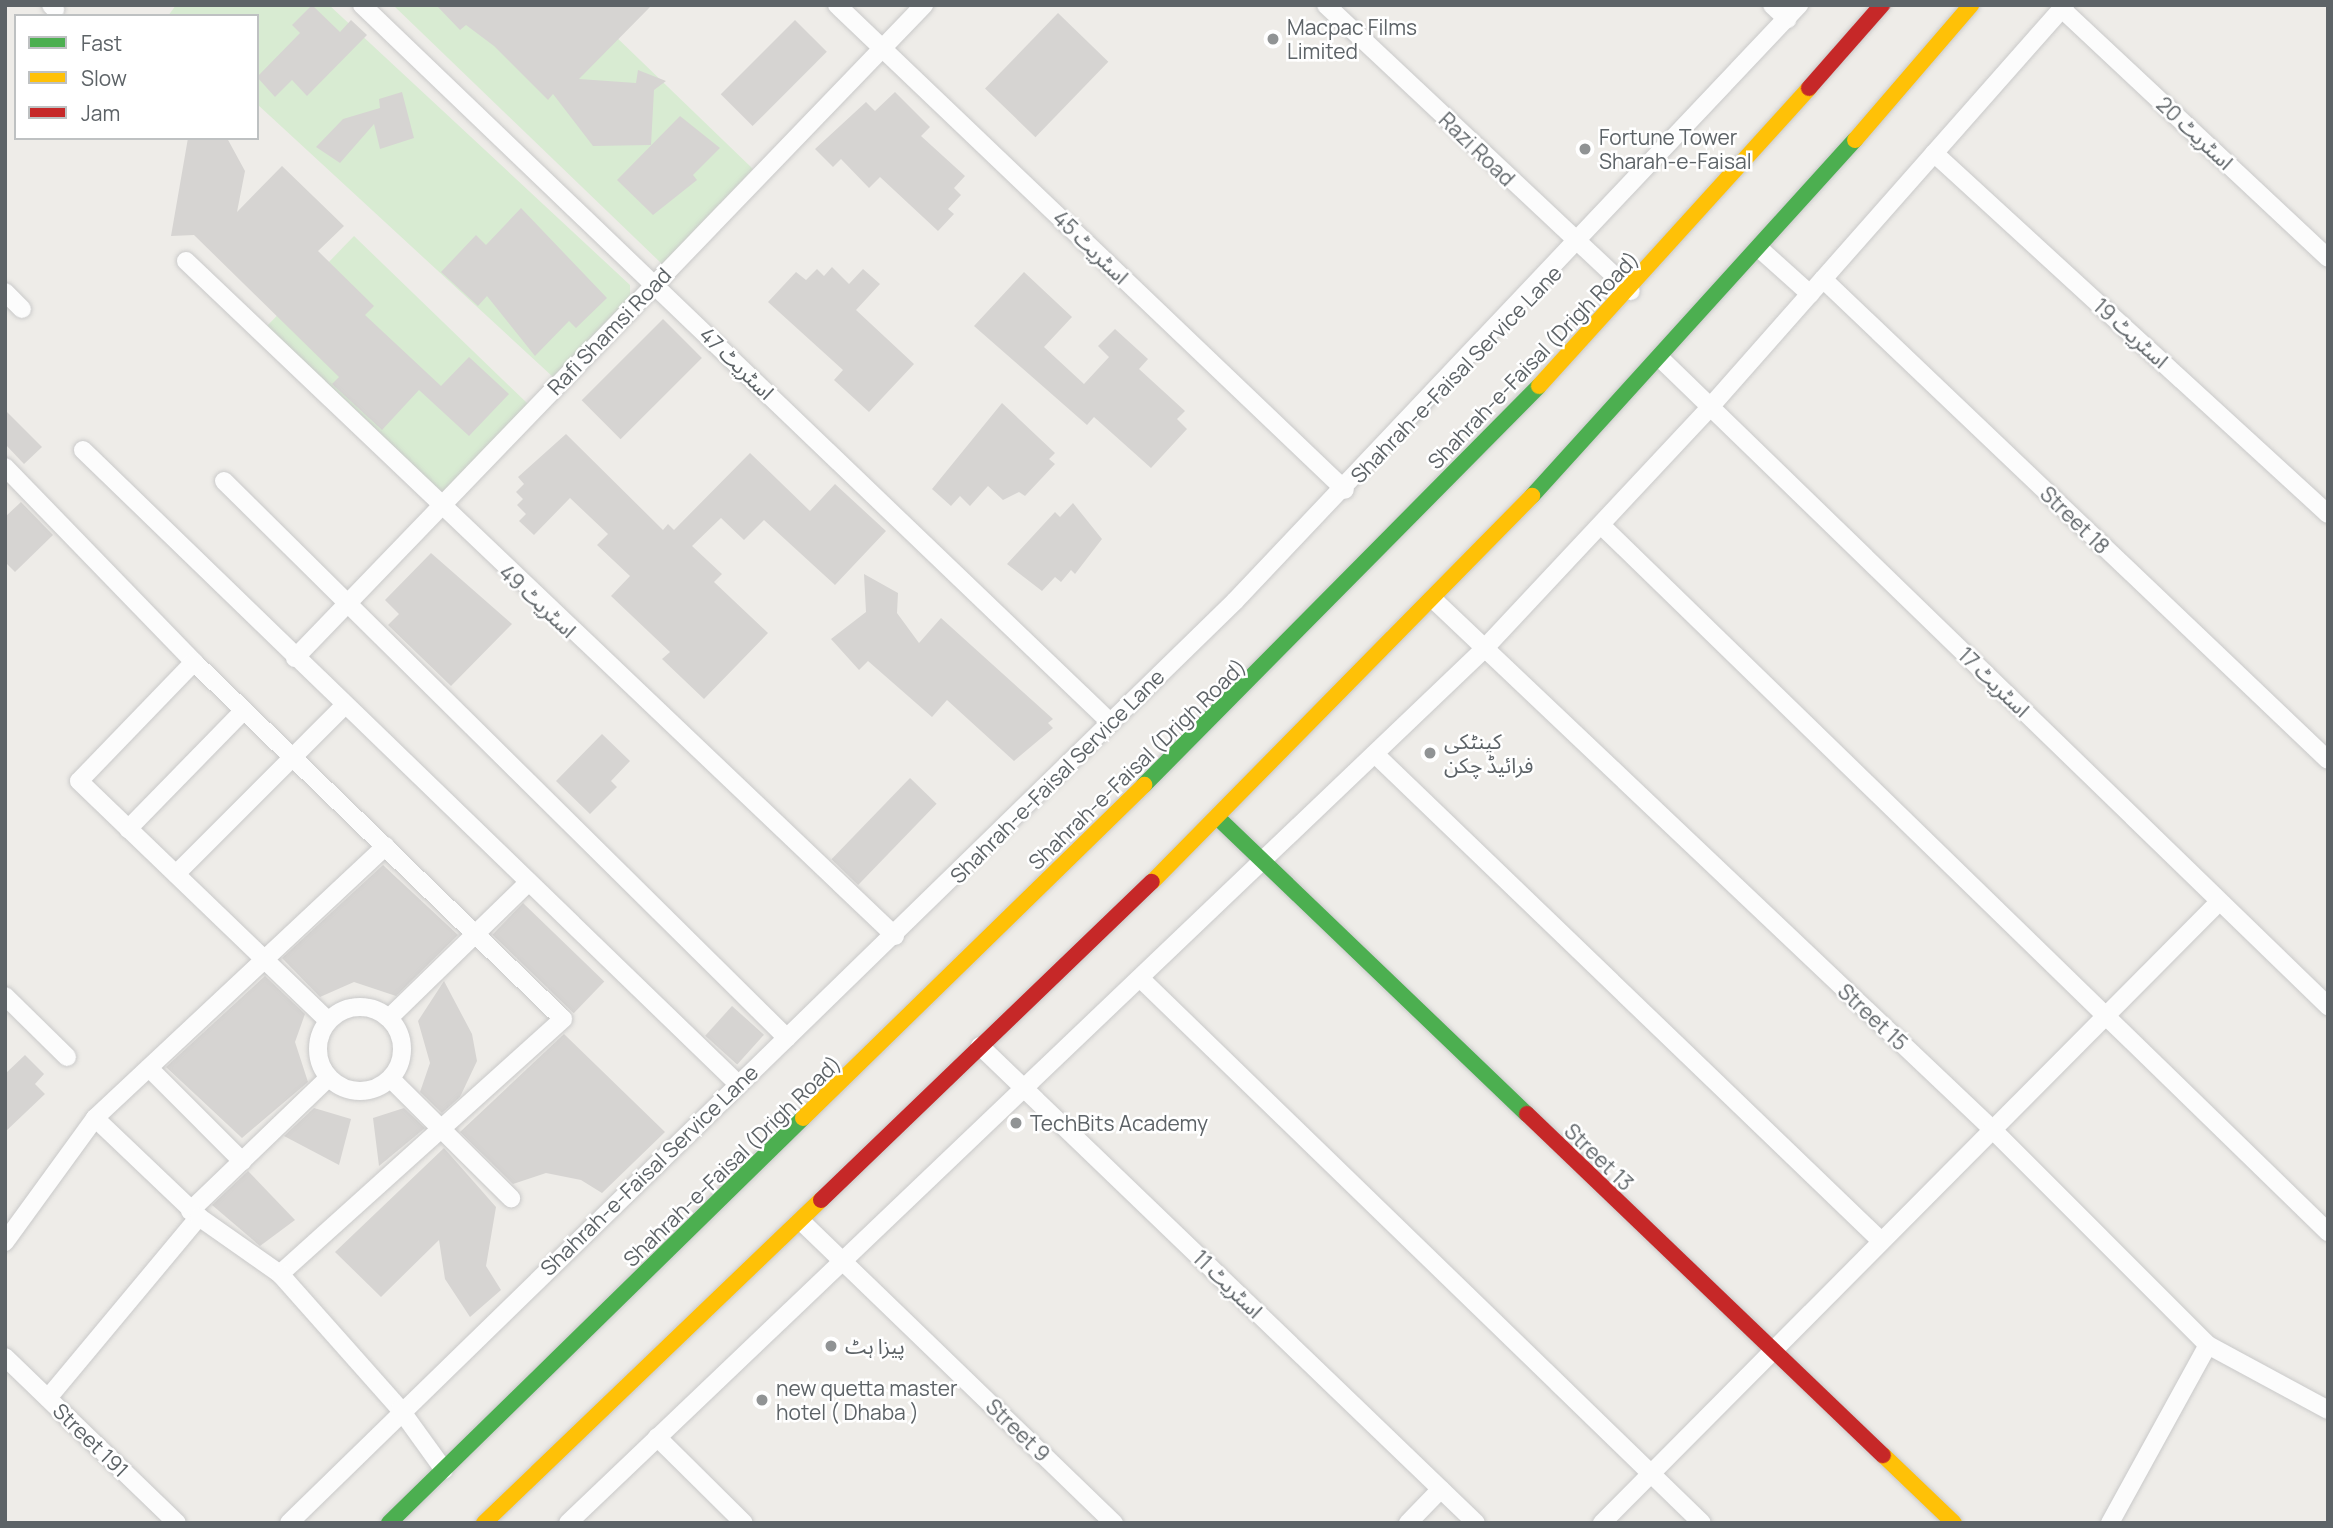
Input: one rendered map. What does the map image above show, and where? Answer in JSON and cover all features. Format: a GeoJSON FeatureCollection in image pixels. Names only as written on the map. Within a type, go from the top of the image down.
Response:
{"type":"FeatureCollection","features":[{"type":"Feature","properties":{"kind":"main road","name":"Shahrah-e-Faisal (Drigh Road)"},"geometry":{"type":"LineString","coordinates":[[389,1523],[1316,617],[1631,291],[1882,5]]}},
{"type":"Feature","properties":{"kind":"main road"},"geometry":{"type":"LineString","coordinates":[[484,1523],[1218,818],[1434,600],[1760,250],[1971,5]]}},
{"type":"Feature","properties":{"kind":"main road","name":"Street 13"},"geometry":{"type":"LineString","coordinates":[[1218,818],[1770,1353],[1954,1523]]}},
{"type":"Feature","properties":{"kind":"street","name":"اسٹریٹ 47"},"geometry":{"type":"LineString","coordinates":[[362,5],[1110,722]]}},
{"type":"Feature","properties":{"kind":"street","name":"اسٹریٹ 45"},"geometry":{"type":"LineString","coordinates":[[837,5],[1345,489]]}},
{"type":"Feature","properties":{"kind":"street","name":"Rafi Shamsi Road"},"geometry":{"type":"LineString","coordinates":[[295,658],[924,5]]}},
{"type":"Feature","properties":{"kind":"street","name":"Razi Road"},"geometry":{"type":"LineString","coordinates":[[1326,5],[1578,246],[1631,291]]}},
{"type":"Feature","properties":{"kind":"street"},"geometry":{"type":"LineString","coordinates":[[1772,5],[1793,12]]}},
{"type":"Feature","properties":{"kind":"street"},"geometry":{"type":"LineString","coordinates":[[568,1523],[841,1259],[1265,863],[1483,650],[1711,406],[2063,7]]}},
{"type":"Feature","properties":{"kind":"street","name":"اسٹریٹ 20"},"geometry":{"type":"LineString","coordinates":[[2063,7],[2328,258]]}},
{"type":"Feature","properties":{"kind":"street","name":"Shahrah-e-Faisal Service Lane"},"geometry":{"type":"LineString","coordinates":[[289,1523],[400,1409],[895,936],[1345,489],[1578,246],[1793,12]]}},
{"type":"Feature","properties":{"kind":"street","name":"اسٹریٹ 19"},"geometry":{"type":"LineString","coordinates":[[1934,153],[2328,514]]}},
{"type":"Feature","properties":{"kind":"street"},"geometry":{"type":"LineString","coordinates":[[1760,250],[1810,294]]}},
{"type":"Feature","properties":{"kind":"street","name":"اسٹریٹ 49"},"geometry":{"type":"LineString","coordinates":[[186,261],[439,508],[895,936]]}},
{"type":"Feature","properties":{"kind":"street","name":"Street 18"},"geometry":{"type":"LineString","coordinates":[[1823,279],[2328,760]]}},
{"type":"Feature","properties":{"kind":"street"},"geometry":{"type":"LineString","coordinates":[[5,292],[22,309]]}},
{"type":"Feature","properties":{"kind":"street","name":"اسٹریٹ 17"},"geometry":{"type":"LineString","coordinates":[[1660,358],[2328,1006]]}},
{"type":"Feature","properties":{"kind":"street"},"geometry":{"type":"LineString","coordinates":[[83,450],[527,884],[738,1084]]}},
{"type":"Feature","properties":{"kind":"street"},"geometry":{"type":"LineString","coordinates":[[5,467],[194,663],[475,931],[563,1019],[444,1132],[280,1274]]}},
{"type":"Feature","properties":{"kind":"street"},"geometry":{"type":"LineString","coordinates":[[224,481],[787,1038]]}},
{"type":"Feature","properties":{"kind":"street"},"geometry":{"type":"LineString","coordinates":[[1601,525],[2108,1014],[2328,1232]]}},
{"type":"Feature","properties":{"kind":"street","name":"Street 15"},"geometry":{"type":"LineString","coordinates":[[1434,600],[1483,650],[1993,1130],[2208,1345],[2328,1410]]}},
{"type":"Feature","properties":{"kind":"street"},"geometry":{"type":"LineString","coordinates":[[194,663],[79,781],[267,959],[327,1020]]}},
{"type":"Feature","properties":{"kind":"street"},"geometry":{"type":"LineString","coordinates":[[176,874],[344,706]]}},
{"type":"Feature","properties":{"kind":"street"},"geometry":{"type":"LineString","coordinates":[[128,829],[244,710]]}},
{"type":"Feature","properties":{"kind":"street"},"geometry":{"type":"LineString","coordinates":[[1376,755],[1881,1241]]}},
{"type":"Feature","properties":{"kind":"street"},"geometry":{"type":"LineString","coordinates":[[5,1242],[95,1118],[386,846]]}},
{"type":"Feature","properties":{"kind":"street"},"geometry":{"type":"LineString","coordinates":[[389,1018],[475,931],[527,884]]}},
{"type":"Feature","properties":{"kind":"street"},"geometry":{"type":"LineString","coordinates":[[1602,1523],[2219,902]]}},
{"type":"Feature","properties":{"kind":"street"},"geometry":{"type":"LineString","coordinates":[[1141,979],[1702,1523]]}},
{"type":"Feature","properties":{"kind":"street"},"geometry":{"type":"LineString","coordinates":[[5,996],[67,1058]]}},
{"type":"Feature","properties":{"kind":"street"},"geometry":{"type":"LineString","coordinates":[[364,1007],[389,1018],[402,1050],[392,1080],[366,1091],[328,1078],[318,1060],[327,1020],[364,1007]]}},
{"type":"Feature","properties":{"kind":"street","name":"اسٹریٹ 11"},"geometry":{"type":"LineString","coordinates":[[980,1046],[1476,1523]]}},
{"type":"Feature","properties":{"kind":"street"},"geometry":{"type":"LineString","coordinates":[[149,1068],[242,1161]]}},
{"type":"Feature","properties":{"kind":"street"},"geometry":{"type":"LineString","coordinates":[[48,1398],[195,1214],[242,1161],[328,1078]]}},
{"type":"Feature","properties":{"kind":"street"},"geometry":{"type":"LineString","coordinates":[[392,1080],[511,1198]]}},
{"type":"Feature","properties":{"kind":"street"},"geometry":{"type":"LineString","coordinates":[[95,1118],[195,1214],[280,1274],[400,1409],[443,1470]]}},
{"type":"Feature","properties":{"kind":"street","name":"Street 9"},"geometry":{"type":"LineString","coordinates":[[801,1221],[1114,1523]]}},
{"type":"Feature","properties":{"kind":"street"},"geometry":{"type":"LineString","coordinates":[[2110,1523],[2208,1345]]}},
{"type":"Feature","properties":{"kind":"street","name":"Street 191"},"geometry":{"type":"LineString","coordinates":[[5,1357],[177,1523]]}},
{"type":"Feature","properties":{"kind":"street"},"geometry":{"type":"LineString","coordinates":[[657,1437],[744,1523]]}},
{"type":"Feature","properties":{"kind":"street"},"geometry":{"type":"LineString","coordinates":[[1408,1523],[1441,1489]]}},
{"type":"Feature","properties":{"kind":"green space"},"geometry":{"type":"Polygon","coordinates":[[[176,5],[329,5],[630,285],[630,297],[553,377],[259,106],[259,14],[169,14],[176,5]]]}},
{"type":"Feature","properties":{"kind":"green space"},"geometry":{"type":"Polygon","coordinates":[[[393,5],[583,5],[753,169],[662,264],[393,5]]]}},
{"type":"Feature","properties":{"kind":"green space"},"geometry":{"type":"Polygon","coordinates":[[[354,236],[528,404],[440,495],[266,327],[354,236]]]}},
{"type":"Feature","properties":{"kind":"building"},"geometry":{"type":"Polygon","coordinates":[[[312,5],[340,32],[351,20],[367,35],[307,96],[292,80],[275,97],[259,79],[259,75],[300,33],[292,25],[312,5]]]}},
{"type":"Feature","properties":{"kind":"building"},"geometry":{"type":"Polygon","coordinates":[[[436,5],[652,5],[579,79],[636,83],[638,70],[666,81],[654,90],[651,145],[593,146],[553,94],[548,100],[494,46],[466,25],[460,30],[436,5]]]}},
{"type":"Feature","properties":{"kind":"building"},"geometry":{"type":"Polygon","coordinates":[[[1058,13],[1108,62],[1035,137],[985,89],[1058,13]]]}},
{"type":"Feature","properties":{"kind":"building"},"geometry":{"type":"Polygon","coordinates":[[[795,20],[827,52],[753,126],[721,94],[795,20]]]}},
{"type":"Feature","properties":{"kind":"building"},"geometry":{"type":"Polygon","coordinates":[[[402,92],[414,138],[380,149],[374,124],[340,163],[316,147],[343,119],[380,108],[379,99],[402,92]]]}},
{"type":"Feature","properties":{"kind":"building"},"geometry":{"type":"Polygon","coordinates":[[[895,92],[930,127],[921,136],[965,176],[954,188],[961,195],[948,209],[954,214],[938,231],[880,177],[869,188],[841,159],[833,167],[815,149],[866,102],[875,111],[895,92]]]}},
{"type":"Feature","properties":{"kind":"building"},"geometry":{"type":"Polygon","coordinates":[[[680,116],[720,148],[693,175],[697,180],[653,215],[617,180],[680,116]]]}},
{"type":"Feature","properties":{"kind":"building"},"geometry":{"type":"Polygon","coordinates":[[[188,140],[228,140],[245,171],[237,212],[282,166],[344,226],[318,251],[374,306],[365,315],[441,386],[469,357],[509,394],[469,436],[419,390],[382,430],[332,384],[339,377],[194,235],[171,236],[188,140]]]}},
{"type":"Feature","properties":{"kind":"building"},"geometry":{"type":"Polygon","coordinates":[[[521,208],[607,298],[576,328],[569,321],[535,356],[487,296],[478,306],[441,272],[476,235],[486,245],[521,208]]]}},
{"type":"Feature","properties":{"kind":"building"},"geometry":{"type":"Polygon","coordinates":[[[832,267],[849,284],[863,269],[880,284],[856,310],[914,364],[869,412],[834,380],[843,370],[768,302],[796,272],[806,280],[817,269],[824,276],[832,267]]]}},
{"type":"Feature","properties":{"kind":"building"},"geometry":{"type":"Polygon","coordinates":[[[1024,272],[1072,317],[1044,347],[1084,384],[1109,357],[1098,346],[1115,329],[1148,359],[1139,369],[1185,411],[1177,419],[1187,429],[1151,468],[1094,417],[1087,425],[974,326],[1024,272]]]}},
{"type":"Feature","properties":{"kind":"building"},"geometry":{"type":"Polygon","coordinates":[[[663,319],[702,358],[621,439],[582,400],[663,319]]]}},
{"type":"Feature","properties":{"kind":"building"},"geometry":{"type":"Polygon","coordinates":[[[1002,403],[1055,453],[1049,459],[1055,464],[1025,496],[1019,492],[1003,500],[988,486],[970,506],[960,496],[951,506],[932,489],[1002,403]]]}},
{"type":"Feature","properties":{"kind":"building"},"geometry":{"type":"Polygon","coordinates":[[[5,410],[42,447],[24,464],[5,444],[5,410]]]}},
{"type":"Feature","properties":{"kind":"building"},"geometry":{"type":"Polygon","coordinates":[[[566,434],[663,530],[668,524],[674,530],[750,453],[810,511],[835,484],[886,531],[835,585],[764,520],[744,540],[721,518],[692,546],[722,574],[714,582],[768,633],[704,699],[662,659],[670,652],[611,596],[630,576],[597,545],[608,534],[570,498],[534,535],[519,521],[526,514],[517,505],[523,499],[516,492],[524,484],[518,477],[566,434]]]}},
{"type":"Feature","properties":{"kind":"building"},"geometry":{"type":"Polygon","coordinates":[[[21,502],[53,535],[15,572],[5,562],[5,517],[21,502]]]}},
{"type":"Feature","properties":{"kind":"building"},"geometry":{"type":"Polygon","coordinates":[[[1073,503],[1102,539],[1075,574],[1071,570],[1061,582],[1055,577],[1042,591],[1007,564],[1055,512],[1060,517],[1073,503]]]}},
{"type":"Feature","properties":{"kind":"building"},"geometry":{"type":"Polygon","coordinates":[[[431,553],[512,624],[451,686],[388,625],[399,614],[385,600],[431,553]]]}},
{"type":"Feature","properties":{"kind":"building"},"geometry":{"type":"Polygon","coordinates":[[[864,574],[898,593],[897,613],[919,643],[941,618],[1053,719],[1048,723],[1053,728],[1014,761],[947,700],[932,717],[868,661],[859,670],[831,639],[866,612],[864,574]]]}},
{"type":"Feature","properties":{"kind":"building"},"geometry":{"type":"Polygon","coordinates":[[[602,734],[630,761],[611,781],[617,787],[590,814],[556,781],[602,734]]]}},
{"type":"Feature","properties":{"kind":"building"},"geometry":{"type":"Polygon","coordinates":[[[910,778],[937,804],[858,885],[832,859],[910,778]]]}},
{"type":"Feature","properties":{"kind":"building"},"geometry":{"type":"Polygon","coordinates":[[[383,865],[458,935],[396,996],[354,982],[320,997],[282,958],[383,865]]]}},
{"type":"Feature","properties":{"kind":"building"},"geometry":{"type":"Polygon","coordinates":[[[523,903],[604,981],[574,1013],[492,935],[523,903]]]}},
{"type":"Feature","properties":{"kind":"building"},"geometry":{"type":"Polygon","coordinates":[[[265,976],[305,1014],[295,1042],[308,1082],[242,1138],[166,1067],[265,976]]]}},
{"type":"Feature","properties":{"kind":"building"},"geometry":{"type":"Polygon","coordinates":[[[444,981],[472,1034],[477,1061],[460,1097],[442,1113],[420,1092],[430,1063],[418,1021],[444,981]]]}},
{"type":"Feature","properties":{"kind":"building"},"geometry":{"type":"Polygon","coordinates":[[[732,1006],[764,1035],[737,1064],[705,1036],[732,1006]]]}},
{"type":"Feature","properties":{"kind":"building"},"geometry":{"type":"Polygon","coordinates":[[[564,1034],[665,1132],[602,1193],[581,1180],[546,1173],[513,1184],[460,1132],[564,1034]]]}},
{"type":"Feature","properties":{"kind":"building"},"geometry":{"type":"Polygon","coordinates":[[[25,1055],[44,1074],[35,1084],[45,1094],[5,1132],[5,1074],[25,1055]]]}},
{"type":"Feature","properties":{"kind":"building"},"geometry":{"type":"Polygon","coordinates":[[[314,1108],[351,1119],[339,1165],[284,1136],[314,1108]]]}},
{"type":"Feature","properties":{"kind":"building"},"geometry":{"type":"Polygon","coordinates":[[[404,1108],[425,1128],[379,1166],[373,1118],[404,1108]]]}},
{"type":"Feature","properties":{"kind":"building"},"geometry":{"type":"Polygon","coordinates":[[[444,1148],[496,1207],[486,1266],[501,1290],[470,1317],[445,1279],[439,1240],[381,1297],[335,1252],[444,1148]]]}},
{"type":"Feature","properties":{"kind":"building"},"geometry":{"type":"Polygon","coordinates":[[[248,1171],[295,1220],[260,1246],[212,1205],[248,1171]]]}},
{"type":"Feature","properties":{"kind":"traffic: fast"},"geometry":{"type":"LineString","coordinates":[[1532,496],[1855,140]]}},
{"type":"Feature","properties":{"kind":"traffic: fast"},"geometry":{"type":"LineString","coordinates":[[1144,785],[1539,386]]}},
{"type":"Feature","properties":{"kind":"traffic: fast"},"geometry":{"type":"LineString","coordinates":[[1218,818],[1527,1114]]}},
{"type":"Feature","properties":{"kind":"traffic: fast"},"geometry":{"type":"LineString","coordinates":[[389,1523],[803,1118]]}},
{"type":"Feature","properties":{"kind":"traffic: slow"},"geometry":{"type":"LineString","coordinates":[[1855,140],[1971,5]]}},
{"type":"Feature","properties":{"kind":"traffic: slow"},"geometry":{"type":"LineString","coordinates":[[1539,386],[1809,88]]}},
{"type":"Feature","properties":{"kind":"traffic: slow"},"geometry":{"type":"LineString","coordinates":[[1152,882],[1532,496]]}},
{"type":"Feature","properties":{"kind":"traffic: slow"},"geometry":{"type":"LineString","coordinates":[[803,1118],[1144,785]]}},
{"type":"Feature","properties":{"kind":"traffic: slow"},"geometry":{"type":"LineString","coordinates":[[484,1523],[821,1200]]}},
{"type":"Feature","properties":{"kind":"traffic: slow"},"geometry":{"type":"LineString","coordinates":[[1883,1455],[1954,1523]]}},
{"type":"Feature","properties":{"kind":"traffic: jam"},"geometry":{"type":"LineString","coordinates":[[1809,88],[1882,5]]}},
{"type":"Feature","properties":{"kind":"traffic: jam"},"geometry":{"type":"LineString","coordinates":[[821,1200],[1152,882]]}},
{"type":"Feature","properties":{"kind":"traffic: jam"},"geometry":{"type":"LineString","coordinates":[[1527,1114],[1883,1455]]}},
{"type":"Feature","properties":{"kind":"place","name":"Macpac Films Limited"},"geometry":{"type":"Point","coordinates":[1273,39]}},
{"type":"Feature","properties":{"kind":"place","name":"Fortune Tower Sharah-e-Faisal"},"geometry":{"type":"Point","coordinates":[1585,149]}},
{"type":"Feature","properties":{"kind":"place","name":"کینٹکی فرائیڈ چکن"},"geometry":{"type":"Point","coordinates":[1430,753]}},
{"type":"Feature","properties":{"kind":"place","name":"TechBits Academy"},"geometry":{"type":"Point","coordinates":[1016,1123]}},
{"type":"Feature","properties":{"kind":"place","name":"پیزا ہٹ"},"geometry":{"type":"Point","coordinates":[831,1346]}},
{"type":"Feature","properties":{"kind":"place","name":"new quetta master hotel ( Dhaba )"},"geometry":{"type":"Point","coordinates":[762,1400]}}]}
